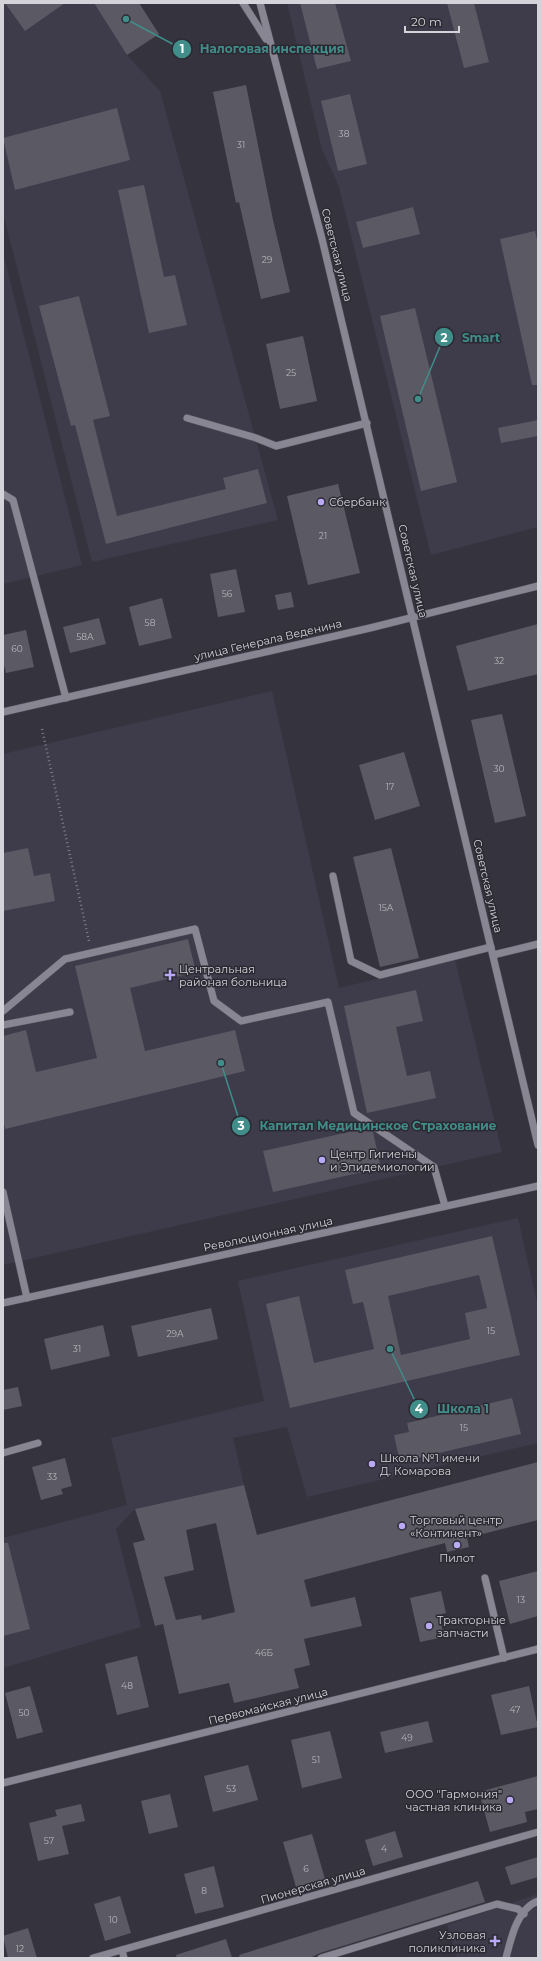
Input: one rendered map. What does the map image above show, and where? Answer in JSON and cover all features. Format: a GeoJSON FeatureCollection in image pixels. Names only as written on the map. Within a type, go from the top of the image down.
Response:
{"type":"FeatureCollection","features":[{"type":"Feature","properties":{"kind":"street"},"geometry":{"type":"LineString","coordinates":[[243,3],[270,44]]}},
{"type":"Feature","properties":{"kind":"street","name":"Советская улица"},"geometry":{"type":"LineString","coordinates":[[260,3],[322,239],[538,1145]]}},
{"type":"Feature","properties":{"kind":"street"},"geometry":{"type":"LineString","coordinates":[[186,418],[256,438],[276,446],[366,423]]}},
{"type":"Feature","properties":{"kind":"street"},"geometry":{"type":"LineString","coordinates":[[3,494],[13,500],[66,698]]}},
{"type":"Feature","properties":{"kind":"street","name":"улица Генерала Веденина"},"geometry":{"type":"LineString","coordinates":[[3,712],[413,617],[538,586]]}},
{"type":"Feature","properties":{"kind":"street"},"geometry":{"type":"LineString","coordinates":[[333,876],[351,961],[380,975],[491,947]]}},
{"type":"Feature","properties":{"kind":"street"},"geometry":{"type":"LineString","coordinates":[[3,1011],[65,959],[195,929],[214,1001],[241,1020],[328,1002],[354,1113],[434,1167],[445,1206]]}},
{"type":"Feature","properties":{"kind":"street"},"geometry":{"type":"LineString","coordinates":[[493,955],[538,944]]}},
{"type":"Feature","properties":{"kind":"street"},"geometry":{"type":"LineString","coordinates":[[3,1025],[70,1012]]}},
{"type":"Feature","properties":{"kind":"street","name":"Революционная улица"},"geometry":{"type":"LineString","coordinates":[[3,1304],[538,1186]]}},
{"type":"Feature","properties":{"kind":"street"},"geometry":{"type":"LineString","coordinates":[[3,1192],[27,1298]]}},
{"type":"Feature","properties":{"kind":"street"},"geometry":{"type":"LineString","coordinates":[[3,1453],[38,1443]]}},
{"type":"Feature","properties":{"kind":"street"},"geometry":{"type":"LineString","coordinates":[[485,1578],[504,1658]]}},
{"type":"Feature","properties":{"kind":"street","name":"Первомайская улица"},"geometry":{"type":"LineString","coordinates":[[3,1783],[538,1649]]}},
{"type":"Feature","properties":{"kind":"street","name":"Пионерская улица"},"geometry":{"type":"LineString","coordinates":[[93,1958],[538,1832]]}},
{"type":"Feature","properties":{"kind":"street"},"geometry":{"type":"LineString","coordinates":[[506,1958],[516,1925],[531,1903],[538,1901]]}},
{"type":"Feature","properties":{"kind":"street"},"geometry":{"type":"LineString","coordinates":[[322,1958],[497,1904],[518,1909],[524,1914]]}},
{"type":"Feature","properties":{"kind":"street"},"geometry":{"type":"LineString","coordinates":[[122,1950],[124,1958]]}},
{"type":"Feature","properties":{"kind":"path"},"geometry":{"type":"LineString","coordinates":[[42,729],[92,953]]}},
{"type":"Feature","properties":{"kind":"shaded area"},"geometry":{"type":"Polygon","coordinates":[[[3,3],[94,3],[127,55],[160,91],[278,520],[92,562],[3,213],[3,3]]]}},
{"type":"Feature","properties":{"kind":"shaded area"},"geometry":{"type":"Polygon","coordinates":[[[287,3],[538,3],[538,527],[431,555],[338,184],[322,150],[287,3]]]}},
{"type":"Feature","properties":{"kind":"shaded area"},"geometry":{"type":"Polygon","coordinates":[[[3,253],[82,565],[3,584],[3,253]]]}},
{"type":"Feature","properties":{"kind":"shaded area","name":"Центральная районая больница"},"geometry":{"type":"Polygon","coordinates":[[[272,691],[339,988],[455,960],[502,1152],[3,1265],[3,754],[272,691]]]}},
{"type":"Feature","properties":{"kind":"shaded area","name":"Школа №1 имени Д. Комарова"},"geometry":{"type":"Polygon","coordinates":[[[518,1218],[538,1307],[538,1443],[307,1497],[287,1427],[233,1438],[244,1485],[135,1509],[116,1529],[141,1627],[3,1668],[3,1538],[127,1505],[111,1438],[264,1401],[238,1281],[518,1218]]]}},
{"type":"Feature","properties":{"kind":"shaded area","name":"Узловая поликлиника"},"geometry":{"type":"Polygon","coordinates":[[[538,1894],[538,1958],[457,1958],[447,1925],[538,1894]]]}},
{"type":"Feature","properties":{"kind":"building"},"geometry":{"type":"Polygon","coordinates":[[[5,3],[65,3],[25,31],[5,3]]]}},
{"type":"Feature","properties":{"kind":"building"},"geometry":{"type":"Polygon","coordinates":[[[94,3],[139,3],[159,34],[127,55],[94,3]]]}},
{"type":"Feature","properties":{"kind":"building"},"geometry":{"type":"Polygon","coordinates":[[[300,3],[335,3],[351,61],[317,69],[300,3]]]}},
{"type":"Feature","properties":{"kind":"building"},"geometry":{"type":"Polygon","coordinates":[[[447,3],[474,3],[489,62],[464,68],[447,3]]]}},
{"type":"Feature","properties":{"kind":"building"},"geometry":{"type":"Polygon","coordinates":[[[246,85],[273,220],[290,292],[261,299],[239,202],[236,203],[213,92],[246,85]]]}},
{"type":"Feature","properties":{"kind":"building"},"geometry":{"type":"Polygon","coordinates":[[[350,94],[367,164],[338,171],[321,101],[350,94]]]}},
{"type":"Feature","properties":{"kind":"building"},"geometry":{"type":"Polygon","coordinates":[[[117,108],[130,160],[15,190],[3,138],[117,108]]]}},
{"type":"Feature","properties":{"kind":"building"},"geometry":{"type":"Polygon","coordinates":[[[144,185],[164,277],[175,275],[187,325],[149,333],[118,190],[144,185]]]}},
{"type":"Feature","properties":{"kind":"building"},"geometry":{"type":"Polygon","coordinates":[[[413,207],[420,234],[363,248],[356,222],[413,207]]]}},
{"type":"Feature","properties":{"kind":"building"},"geometry":{"type":"Polygon","coordinates":[[[535,231],[538,244],[538,385],[532,385],[500,239],[535,231]]]}},
{"type":"Feature","properties":{"kind":"building"},"geometry":{"type":"Polygon","coordinates":[[[79,296],[110,416],[93,420],[117,516],[226,489],[223,478],[258,469],[267,503],[106,544],[75,425],[71,426],[39,306],[79,296]]]}},
{"type":"Feature","properties":{"kind":"building"},"geometry":{"type":"Polygon","coordinates":[[[415,308],[457,482],[421,491],[380,316],[415,308]]]}},
{"type":"Feature","properties":{"kind":"building"},"geometry":{"type":"Polygon","coordinates":[[[303,336],[317,401],[280,409],[266,344],[303,336]]]}},
{"type":"Feature","properties":{"kind":"building"},"geometry":{"type":"Polygon","coordinates":[[[538,420],[538,436],[501,443],[498,428],[538,420]]]}},
{"type":"Feature","properties":{"kind":"building"},"geometry":{"type":"Polygon","coordinates":[[[338,484],[360,573],[308,585],[287,496],[338,484]]]}},
{"type":"Feature","properties":{"kind":"building"},"geometry":{"type":"Polygon","coordinates":[[[236,569],[245,612],[218,617],[210,574],[236,569]]]}},
{"type":"Feature","properties":{"kind":"building"},"geometry":{"type":"Polygon","coordinates":[[[291,592],[294,607],[278,610],[275,595],[291,592]]]}},
{"type":"Feature","properties":{"kind":"building"},"geometry":{"type":"Polygon","coordinates":[[[162,598],[172,638],[139,646],[129,607],[162,598]]]}},
{"type":"Feature","properties":{"kind":"building"},"geometry":{"type":"Polygon","coordinates":[[[99,618],[106,644],[70,653],[63,627],[99,618]]]}},
{"type":"Feature","properties":{"kind":"building"},"geometry":{"type":"Polygon","coordinates":[[[538,624],[538,674],[468,691],[456,646],[538,624]]]}},
{"type":"Feature","properties":{"kind":"building"},"geometry":{"type":"Polygon","coordinates":[[[26,630],[34,667],[6,673],[3,661],[3,635],[26,630]]]}},
{"type":"Feature","properties":{"kind":"building"},"geometry":{"type":"Polygon","coordinates":[[[502,714],[526,816],[495,823],[471,720],[502,714]]]}},
{"type":"Feature","properties":{"kind":"building"},"geometry":{"type":"Polygon","coordinates":[[[404,752],[420,806],[375,820],[359,765],[404,752]]]}},
{"type":"Feature","properties":{"kind":"building"},"geometry":{"type":"Polygon","coordinates":[[[28,848],[34,876],[50,873],[55,901],[3,911],[3,853],[28,848]]]}},
{"type":"Feature","properties":{"kind":"building"},"geometry":{"type":"Polygon","coordinates":[[[391,848],[419,958],[380,967],[353,857],[391,848]]]}},
{"type":"Feature","properties":{"kind":"building"},"geometry":{"type":"Polygon","coordinates":[[[188,939],[196,972],[130,988],[145,1051],[235,1030],[245,1071],[5,1129],[3,1119],[3,1036],[26,1030],[36,1072],[97,1058],[75,966],[188,939]]]}},
{"type":"Feature","properties":{"kind":"building"},"geometry":{"type":"Polygon","coordinates":[[[416,990],[423,1021],[396,1027],[407,1076],[430,1071],[436,1098],[367,1113],[344,1006],[416,990]]]}},
{"type":"Feature","properties":{"kind":"building","name":"Центр Гигиены и Эпидемиологии"},"geometry":{"type":"Polygon","coordinates":[[[367,1128],[373,1132],[381,1168],[273,1192],[263,1151],[367,1128]]]}},
{"type":"Feature","properties":{"kind":"building"},"geometry":{"type":"Polygon","coordinates":[[[492,1236],[520,1355],[290,1408],[266,1304],[299,1296],[314,1363],[374,1349],[363,1302],[353,1304],[345,1270],[492,1236]],[[479,1275],[388,1296],[401,1355],[470,1339],[465,1313],[487,1308],[479,1275]]]}},
{"type":"Feature","properties":{"kind":"building"},"geometry":{"type":"Polygon","coordinates":[[[211,1308],[218,1339],[138,1357],[131,1326],[211,1308]]]}},
{"type":"Feature","properties":{"kind":"building"},"geometry":{"type":"Polygon","coordinates":[[[103,1325],[110,1356],[51,1370],[44,1339],[103,1325]]]}},
{"type":"Feature","properties":{"kind":"building"},"geometry":{"type":"Polygon","coordinates":[[[18,1387],[22,1406],[3,1410],[3,1390],[18,1387]]]}},
{"type":"Feature","properties":{"kind":"building"},"geometry":{"type":"Polygon","coordinates":[[[512,1398],[521,1434],[400,1462],[394,1435],[409,1432],[407,1423],[512,1398]]]}},
{"type":"Feature","properties":{"kind":"building"},"geometry":{"type":"Polygon","coordinates":[[[65,1458],[72,1486],[61,1489],[63,1494],[41,1500],[32,1467],[65,1458]]]}},
{"type":"Feature","properties":{"kind":"building"},"geometry":{"type":"Polygon","coordinates":[[[538,1462],[538,1520],[467,1538],[469,1547],[447,1552],[445,1543],[304,1580],[311,1607],[355,1597],[362,1626],[304,1639],[310,1665],[294,1669],[299,1688],[234,1703],[229,1683],[179,1694],[163,1624],[155,1626],[133,1543],[145,1540],[135,1509],[244,1485],[257,1535],[538,1462]],[[216,1523],[186,1530],[194,1570],[164,1577],[176,1620],[201,1615],[202,1620],[235,1612],[216,1523]]]}},
{"type":"Feature","properties":{"kind":"building"},"geometry":{"type":"Polygon","coordinates":[[[3,1543],[8,1543],[30,1629],[3,1636],[3,1543]]]}},
{"type":"Feature","properties":{"kind":"building"},"geometry":{"type":"Polygon","coordinates":[[[538,1571],[538,1616],[510,1624],[499,1581],[538,1571]]]}},
{"type":"Feature","properties":{"kind":"building","name":"Тракторные запчасти"},"geometry":{"type":"Polygon","coordinates":[[[441,1591],[446,1613],[439,1615],[444,1637],[420,1642],[410,1598],[441,1591]]]}},
{"type":"Feature","properties":{"kind":"building"},"geometry":{"type":"Polygon","coordinates":[[[137,1656],[149,1707],[117,1715],[105,1664],[137,1656]]]}},
{"type":"Feature","properties":{"kind":"building"},"geometry":{"type":"Polygon","coordinates":[[[30,1686],[43,1732],[17,1739],[5,1693],[30,1686]]]}},
{"type":"Feature","properties":{"kind":"building"},"geometry":{"type":"Polygon","coordinates":[[[529,1686],[538,1727],[501,1735],[491,1695],[529,1686]]]}},
{"type":"Feature","properties":{"kind":"building"},"geometry":{"type":"Polygon","coordinates":[[[428,1721],[433,1742],[385,1753],[380,1732],[428,1721]]]}},
{"type":"Feature","properties":{"kind":"building"},"geometry":{"type":"Polygon","coordinates":[[[330,1731],[342,1778],[302,1788],[291,1740],[330,1731]]]}},
{"type":"Feature","properties":{"kind":"building"},"geometry":{"type":"Polygon","coordinates":[[[248,1765],[258,1800],[213,1812],[204,1776],[248,1765]]]}},
{"type":"Feature","properties":{"kind":"building","name":"ООО \"Гармония\" частная клиника"},"geometry":{"type":"Polygon","coordinates":[[[538,1776],[538,1809],[525,1812],[527,1822],[490,1832],[479,1792],[538,1776]]]}},
{"type":"Feature","properties":{"kind":"building"},"geometry":{"type":"Polygon","coordinates":[[[170,1794],[178,1827],[149,1834],[141,1801],[170,1794]]]}},
{"type":"Feature","properties":{"kind":"building"},"geometry":{"type":"Polygon","coordinates":[[[81,1804],[85,1821],[62,1826],[69,1854],[38,1861],[29,1823],[57,1816],[55,1810],[81,1804]]]}},
{"type":"Feature","properties":{"kind":"building"},"geometry":{"type":"Polygon","coordinates":[[[395,1831],[403,1857],[373,1866],[365,1840],[395,1831]]]}},
{"type":"Feature","properties":{"kind":"building"},"geometry":{"type":"Polygon","coordinates":[[[312,1834],[325,1879],[296,1887],[283,1842],[312,1834]]]}},
{"type":"Feature","properties":{"kind":"building"},"geometry":{"type":"Polygon","coordinates":[[[538,1857],[538,1877],[511,1885],[505,1867],[538,1857]]]}},
{"type":"Feature","properties":{"kind":"building"},"geometry":{"type":"Polygon","coordinates":[[[214,1866],[224,1907],[195,1914],[184,1874],[214,1866]]]}},
{"type":"Feature","properties":{"kind":"building"},"geometry":{"type":"Polygon","coordinates":[[[478,1881],[485,1902],[320,1953],[310,1958],[240,1958],[239,1955],[478,1881]]]}},
{"type":"Feature","properties":{"kind":"building"},"geometry":{"type":"Polygon","coordinates":[[[120,1896],[131,1933],[105,1941],[94,1904],[120,1896]]]}},
{"type":"Feature","properties":{"kind":"building"},"geometry":{"type":"Polygon","coordinates":[[[28,1928],[37,1958],[8,1958],[3,1936],[28,1928]]]}},
{"type":"Feature","properties":{"kind":"building"},"geometry":{"type":"Polygon","coordinates":[[[226,1939],[232,1958],[177,1958],[176,1955],[226,1939]]]}},
{"type":"Feature","properties":{"kind":"place","name":"Налоговая инспекция"},"geometry":{"type":"Point","coordinates":[126,19]}},
{"type":"Feature","properties":{"kind":"place","name":"Smart"},"geometry":{"type":"Point","coordinates":[418,399]}},
{"type":"Feature","properties":{"kind":"place","name":"Сбербанк"},"geometry":{"type":"Point","coordinates":[321,502]}},
{"type":"Feature","properties":{"kind":"place","name":"Центральная районая больница"},"geometry":{"type":"Point","coordinates":[170,975]}},
{"type":"Feature","properties":{"kind":"place","name":"Капитал Медицинское Страхование"},"geometry":{"type":"Point","coordinates":[221,1063]}},
{"type":"Feature","properties":{"kind":"place","name":"Центр Гигиены и Эпидемиологии"},"geometry":{"type":"Point","coordinates":[322,1160]}},
{"type":"Feature","properties":{"kind":"place","name":"Школа 1"},"geometry":{"type":"Point","coordinates":[390,1349]}},
{"type":"Feature","properties":{"kind":"place","name":"Школа №1 имени Д. Комарова"},"geometry":{"type":"Point","coordinates":[372,1464]}},
{"type":"Feature","properties":{"kind":"place","name":"Торговый центр «Континент»"},"geometry":{"type":"Point","coordinates":[402,1526]}},
{"type":"Feature","properties":{"kind":"place","name":"Пилот"},"geometry":{"type":"Point","coordinates":[457,1545]}},
{"type":"Feature","properties":{"kind":"place","name":"Тракторные запчасти"},"geometry":{"type":"Point","coordinates":[429,1626]}},
{"type":"Feature","properties":{"kind":"place","name":"ООО \"Гармония\" частная клиника"},"geometry":{"type":"Point","coordinates":[510,1800]}},
{"type":"Feature","properties":{"kind":"place","name":"Узловая поликлиника"},"geometry":{"type":"Point","coordinates":[495,1941]}}]}
